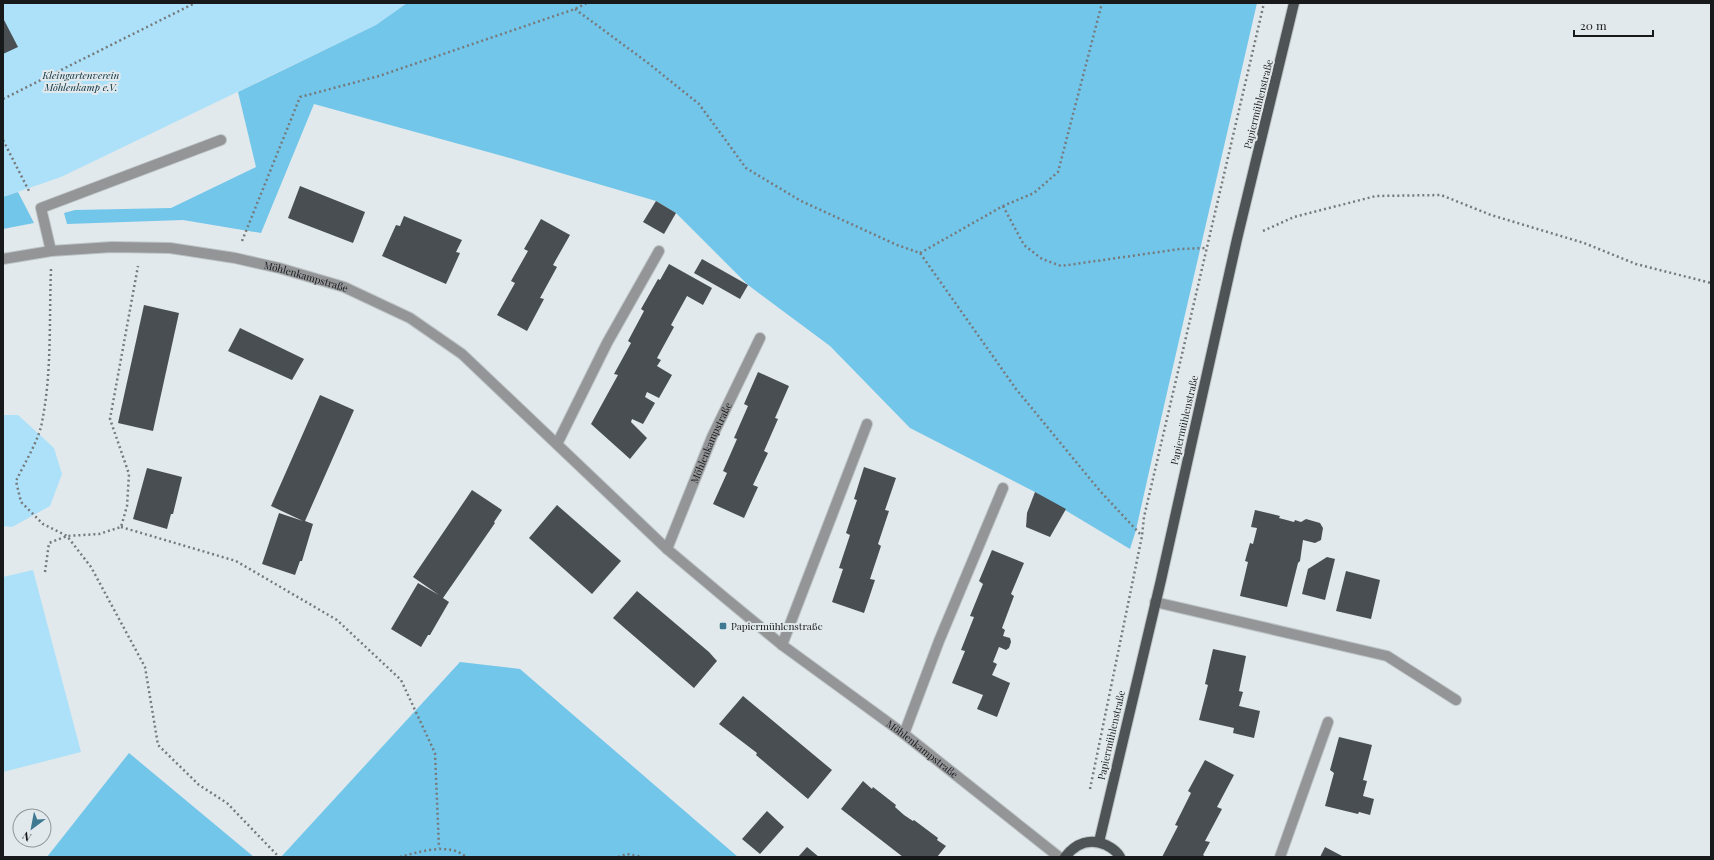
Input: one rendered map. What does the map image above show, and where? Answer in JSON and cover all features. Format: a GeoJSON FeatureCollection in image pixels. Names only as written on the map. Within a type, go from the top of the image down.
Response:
{"type":"FeatureCollection","features":[{"type":"Feature","properties":{"kind":"main road","name":"Papiermühlenstraße"},"geometry":{"type":"LineString","coordinates":[[1099,842],[1237,239],[1294,3]]}},
{"type":"Feature","properties":{"kind":"main road"},"geometry":{"type":"LineString","coordinates":[[1065,857],[1073,848],[1090,841],[1099,842],[1111,847],[1120,857]]}},
{"type":"Feature","properties":{"kind":"street"},"geometry":{"type":"LineString","coordinates":[[51,251],[41,208],[221,140]]}},
{"type":"Feature","properties":{"kind":"street","name":"Möhlenkampstraße"},"geometry":{"type":"LineString","coordinates":[[3,259],[51,251],[112,247],[170,248],[235,258],[279,268],[344,287],[410,318],[462,354],[667,549],[782,645],[904,734],[1059,857]]}},
{"type":"Feature","properties":{"kind":"street"},"geometry":{"type":"LineString","coordinates":[[557,444],[607,343],[659,251]]}},
{"type":"Feature","properties":{"kind":"street","name":"Möhlenkampstraße"},"geometry":{"type":"LineString","coordinates":[[667,549],[712,437],[760,338]]}},
{"type":"Feature","properties":{"kind":"street"},"geometry":{"type":"LineString","coordinates":[[782,645],[867,424]]}},
{"type":"Feature","properties":{"kind":"street"},"geometry":{"type":"LineString","coordinates":[[904,734],[1002,488]]}},
{"type":"Feature","properties":{"kind":"street"},"geometry":{"type":"LineString","coordinates":[[1155,602],[1387,656],[1456,700]]}},
{"type":"Feature","properties":{"kind":"street"},"geometry":{"type":"LineString","coordinates":[[1280,857],[1328,722]]}},
{"type":"Feature","properties":{"kind":"path"},"geometry":{"type":"LineString","coordinates":[[3,99],[195,3]]}},
{"type":"Feature","properties":{"kind":"path"},"geometry":{"type":"LineString","coordinates":[[235,258],[300,97],[379,76],[574,9],[587,3]]}},
{"type":"Feature","properties":{"kind":"path"},"geometry":{"type":"LineString","coordinates":[[920,253],[1003,206],[1034,194],[1058,172],[1102,3]]}},
{"type":"Feature","properties":{"kind":"path"},"geometry":{"type":"LineString","coordinates":[[1089,794],[1142,536],[1144,516],[1264,3]]}},
{"type":"Feature","properties":{"kind":"path"},"geometry":{"type":"LineString","coordinates":[[574,9],[648,63],[699,104],[746,168],[801,201],[897,245],[920,253],[1016,389],[1100,491],[1142,536]]}},
{"type":"Feature","properties":{"kind":"path"},"geometry":{"type":"LineString","coordinates":[[3,140],[27,188],[41,208]]}},
{"type":"Feature","properties":{"kind":"path"},"geometry":{"type":"LineString","coordinates":[[1263,231],[1294,217],[1376,196],[1441,195],[1491,215],[1584,243],[1636,264],[1711,283]]}},
{"type":"Feature","properties":{"kind":"path"},"geometry":{"type":"LineString","coordinates":[[1003,206],[1024,245],[1042,259],[1061,266],[1180,250],[1207,248]]}},
{"type":"Feature","properties":{"kind":"path"},"geometry":{"type":"LineString","coordinates":[[121,527],[127,506],[129,474],[110,419],[142,248]]}},
{"type":"Feature","properties":{"kind":"path"},"geometry":{"type":"LineString","coordinates":[[51,251],[48,369],[42,423],[16,481],[21,502],[42,524],[67,536],[91,567],[145,667],[158,745],[199,785],[227,803],[279,857]]}},
{"type":"Feature","properties":{"kind":"path"},"geometry":{"type":"LineString","coordinates":[[45,572],[49,543],[67,536],[99,534],[121,527],[236,561],[337,620],[401,680],[435,753],[439,848]]}},
{"type":"Feature","properties":{"kind":"path"},"geometry":{"type":"LineString","coordinates":[[400,857],[439,848],[462,854],[466,857]]}},
{"type":"Feature","properties":{"kind":"path"},"geometry":{"type":"LineString","coordinates":[[618,857],[627,854],[643,857]]}},
{"type":"Feature","properties":{"kind":"green space","name":"Kleingartenverein Möhlenkamp e.V."},"geometry":{"type":"Polygon","coordinates":[[[3,3],[407,3],[376,25],[61,177],[3,197],[3,3]]]}},
{"type":"Feature","properties":{"kind":"green space"},"geometry":{"type":"Polygon","coordinates":[[[3,415],[18,415],[54,448],[62,474],[50,506],[12,527],[3,526],[3,415]]]}},
{"type":"Feature","properties":{"kind":"green space"},"geometry":{"type":"Polygon","coordinates":[[[33,570],[81,752],[3,772],[3,577],[33,570]]]}},
{"type":"Feature","properties":{"kind":"shaded area"},"geometry":{"type":"Polygon","coordinates":[[[407,3],[1257,3],[1136,530],[1130,549],[1035,492],[910,428],[830,346],[748,285],[676,213],[656,201],[506,157],[314,104],[261,233],[183,220],[67,224],[64,213],[75,210],[171,208],[256,167],[238,92],[376,25],[407,3]]]}},
{"type":"Feature","properties":{"kind":"shaded area"},"geometry":{"type":"Polygon","coordinates":[[[18,192],[34,223],[3,229],[3,197],[18,192]]]}},
{"type":"Feature","properties":{"kind":"shaded area"},"geometry":{"type":"Polygon","coordinates":[[[460,662],[520,669],[738,857],[281,857],[460,662]]]}},
{"type":"Feature","properties":{"kind":"shaded area"},"geometry":{"type":"Polygon","coordinates":[[[129,753],[254,857],[47,857],[129,753]]]}},
{"type":"Feature","properties":{"kind":"building"},"geometry":{"type":"Polygon","coordinates":[[[3,18],[18,47],[3,54],[3,18]]]}},
{"type":"Feature","properties":{"kind":"building"},"geometry":{"type":"Polygon","coordinates":[[[300,186],[365,212],[353,243],[288,218],[300,186]]]}},
{"type":"Feature","properties":{"kind":"building"},"geometry":{"type":"Polygon","coordinates":[[[656,201],[676,213],[664,234],[643,222],[656,201]]]}},
{"type":"Feature","properties":{"kind":"building"},"geometry":{"type":"Polygon","coordinates":[[[404,216],[462,240],[456,252],[460,253],[446,284],[382,256],[396,225],[400,226],[404,216]]]}},
{"type":"Feature","properties":{"kind":"building"},"geometry":{"type":"Polygon","coordinates":[[[541,219],[570,235],[553,265],[557,267],[540,298],[544,299],[527,331],[497,315],[515,283],[511,281],[528,251],[524,249],[541,219]]]}},
{"type":"Feature","properties":{"kind":"building"},"geometry":{"type":"Polygon","coordinates":[[[702,259],[748,285],[740,299],[694,273],[702,259]]]}},
{"type":"Feature","properties":{"kind":"building"},"geometry":{"type":"Polygon","coordinates":[[[669,264],[712,288],[703,305],[687,296],[671,325],[674,327],[657,358],[661,360],[657,366],[672,375],[659,398],[647,392],[645,397],[655,403],[643,424],[632,419],[631,422],[647,438],[630,459],[591,424],[618,375],[614,374],[631,343],[628,341],[644,311],[641,309],[658,279],[660,280],[669,264]]]}},
{"type":"Feature","properties":{"kind":"building"},"geometry":{"type":"Polygon","coordinates":[[[144,305],[179,313],[153,431],[118,423],[144,305]]]}},
{"type":"Feature","properties":{"kind":"building"},"geometry":{"type":"Polygon","coordinates":[[[240,328],[304,359],[292,380],[228,351],[240,328]]]}},
{"type":"Feature","properties":{"kind":"building"},"geometry":{"type":"Polygon","coordinates":[[[758,372],[789,386],[775,418],[778,419],[764,451],[768,453],[753,485],[758,487],[744,518],[713,504],[727,473],[723,471],[737,439],[734,438],[748,406],[744,404],[758,372]]]}},
{"type":"Feature","properties":{"kind":"building"},"geometry":{"type":"Polygon","coordinates":[[[320,395],[354,410],[305,521],[313,524],[302,561],[300,561],[295,575],[262,564],[279,513],[303,521],[271,506],[320,395]]]}},
{"type":"Feature","properties":{"kind":"building"},"geometry":{"type":"Polygon","coordinates":[[[864,467],[896,478],[885,510],[889,511],[878,544],[881,546],[870,579],[875,580],[864,613],[832,602],[843,569],[839,568],[850,535],[846,533],[857,500],[854,499],[864,467]]]}},
{"type":"Feature","properties":{"kind":"building"},"geometry":{"type":"Polygon","coordinates":[[[147,468],[182,477],[173,514],[171,514],[167,529],[133,519],[147,468]]]}},
{"type":"Feature","properties":{"kind":"building"},"geometry":{"type":"Polygon","coordinates":[[[472,490],[502,510],[494,522],[495,523],[443,598],[449,602],[430,635],[428,635],[421,647],[391,629],[418,583],[439,595],[413,577],[472,490]]]}},
{"type":"Feature","properties":{"kind":"building"},"geometry":{"type":"Polygon","coordinates":[[[1035,492],[1066,509],[1050,537],[1026,527],[1027,513],[1035,492]]]}},
{"type":"Feature","properties":{"kind":"building"},"geometry":{"type":"Polygon","coordinates":[[[557,505],[621,561],[592,594],[529,538],[557,505]]]}},
{"type":"Feature","properties":{"kind":"building"},"geometry":{"type":"Polygon","coordinates":[[[1255,510],[1280,516],[1279,518],[1294,522],[1295,520],[1301,522],[1306,519],[1320,523],[1323,528],[1321,540],[1315,543],[1303,540],[1300,561],[1298,563],[1287,607],[1240,596],[1248,562],[1245,561],[1250,543],[1253,544],[1257,528],[1251,527],[1255,510]]]}},
{"type":"Feature","properties":{"kind":"building"},"geometry":{"type":"Polygon","coordinates":[[[992,550],[1024,563],[1011,594],[1014,596],[1002,628],[1005,630],[1003,636],[1010,638],[1011,642],[1009,648],[1006,650],[999,647],[993,662],[997,664],[992,675],[1010,683],[997,717],[977,709],[983,695],[952,683],[965,651],[961,650],[974,617],[970,616],[983,584],[979,581],[992,550]]]}},
{"type":"Feature","properties":{"kind":"building"},"geometry":{"type":"Polygon","coordinates":[[[1327,557],[1335,559],[1325,600],[1302,594],[1308,569],[1327,557]]]}},
{"type":"Feature","properties":{"kind":"building"},"geometry":{"type":"Polygon","coordinates":[[[1346,571],[1380,580],[1371,619],[1336,611],[1346,571]]]}},
{"type":"Feature","properties":{"kind":"building"},"geometry":{"type":"Polygon","coordinates":[[[637,591],[709,652],[717,661],[694,688],[613,618],[637,591]]]}},
{"type":"Feature","properties":{"kind":"building"},"geometry":{"type":"Polygon","coordinates":[[[1213,649],[1246,656],[1239,691],[1243,692],[1239,706],[1260,711],[1254,738],[1233,733],[1234,728],[1199,720],[1208,685],[1205,684],[1213,649]]]}},
{"type":"Feature","properties":{"kind":"building"},"geometry":{"type":"Polygon","coordinates":[[[743,696],[832,770],[808,799],[756,755],[757,753],[719,724],[743,696]]]}},
{"type":"Feature","properties":{"kind":"building"},"geometry":{"type":"Polygon","coordinates":[[[1339,737],[1372,745],[1363,780],[1367,781],[1363,796],[1374,799],[1370,815],[1359,812],[1358,814],[1325,806],[1334,773],[1330,770],[1339,737]]]}},
{"type":"Feature","properties":{"kind":"building"},"geometry":{"type":"Polygon","coordinates":[[[1205,760],[1234,775],[1217,807],[1222,809],[1205,841],[1210,842],[1203,855],[1206,857],[1162,857],[1178,826],[1175,825],[1191,793],[1188,791],[1205,760]]]}},
{"type":"Feature","properties":{"kind":"building"},"geometry":{"type":"Polygon","coordinates":[[[863,781],[896,805],[895,807],[904,815],[913,821],[914,820],[946,846],[937,857],[903,857],[841,809],[863,781]]]}},
{"type":"Feature","properties":{"kind":"building"},"geometry":{"type":"Polygon","coordinates":[[[767,811],[784,827],[760,854],[742,839],[767,811]]]}},
{"type":"Feature","properties":{"kind":"building"},"geometry":{"type":"Polygon","coordinates":[[[807,847],[819,857],[798,857],[807,847]]]}},
{"type":"Feature","properties":{"kind":"building"},"geometry":{"type":"Polygon","coordinates":[[[1325,847],[1344,857],[1320,857],[1325,847]]]}},
{"type":"Feature","properties":{"kind":"place","name":"Papiermühlenstraße"},"geometry":{"type":"Point","coordinates":[723,626]}}]}
